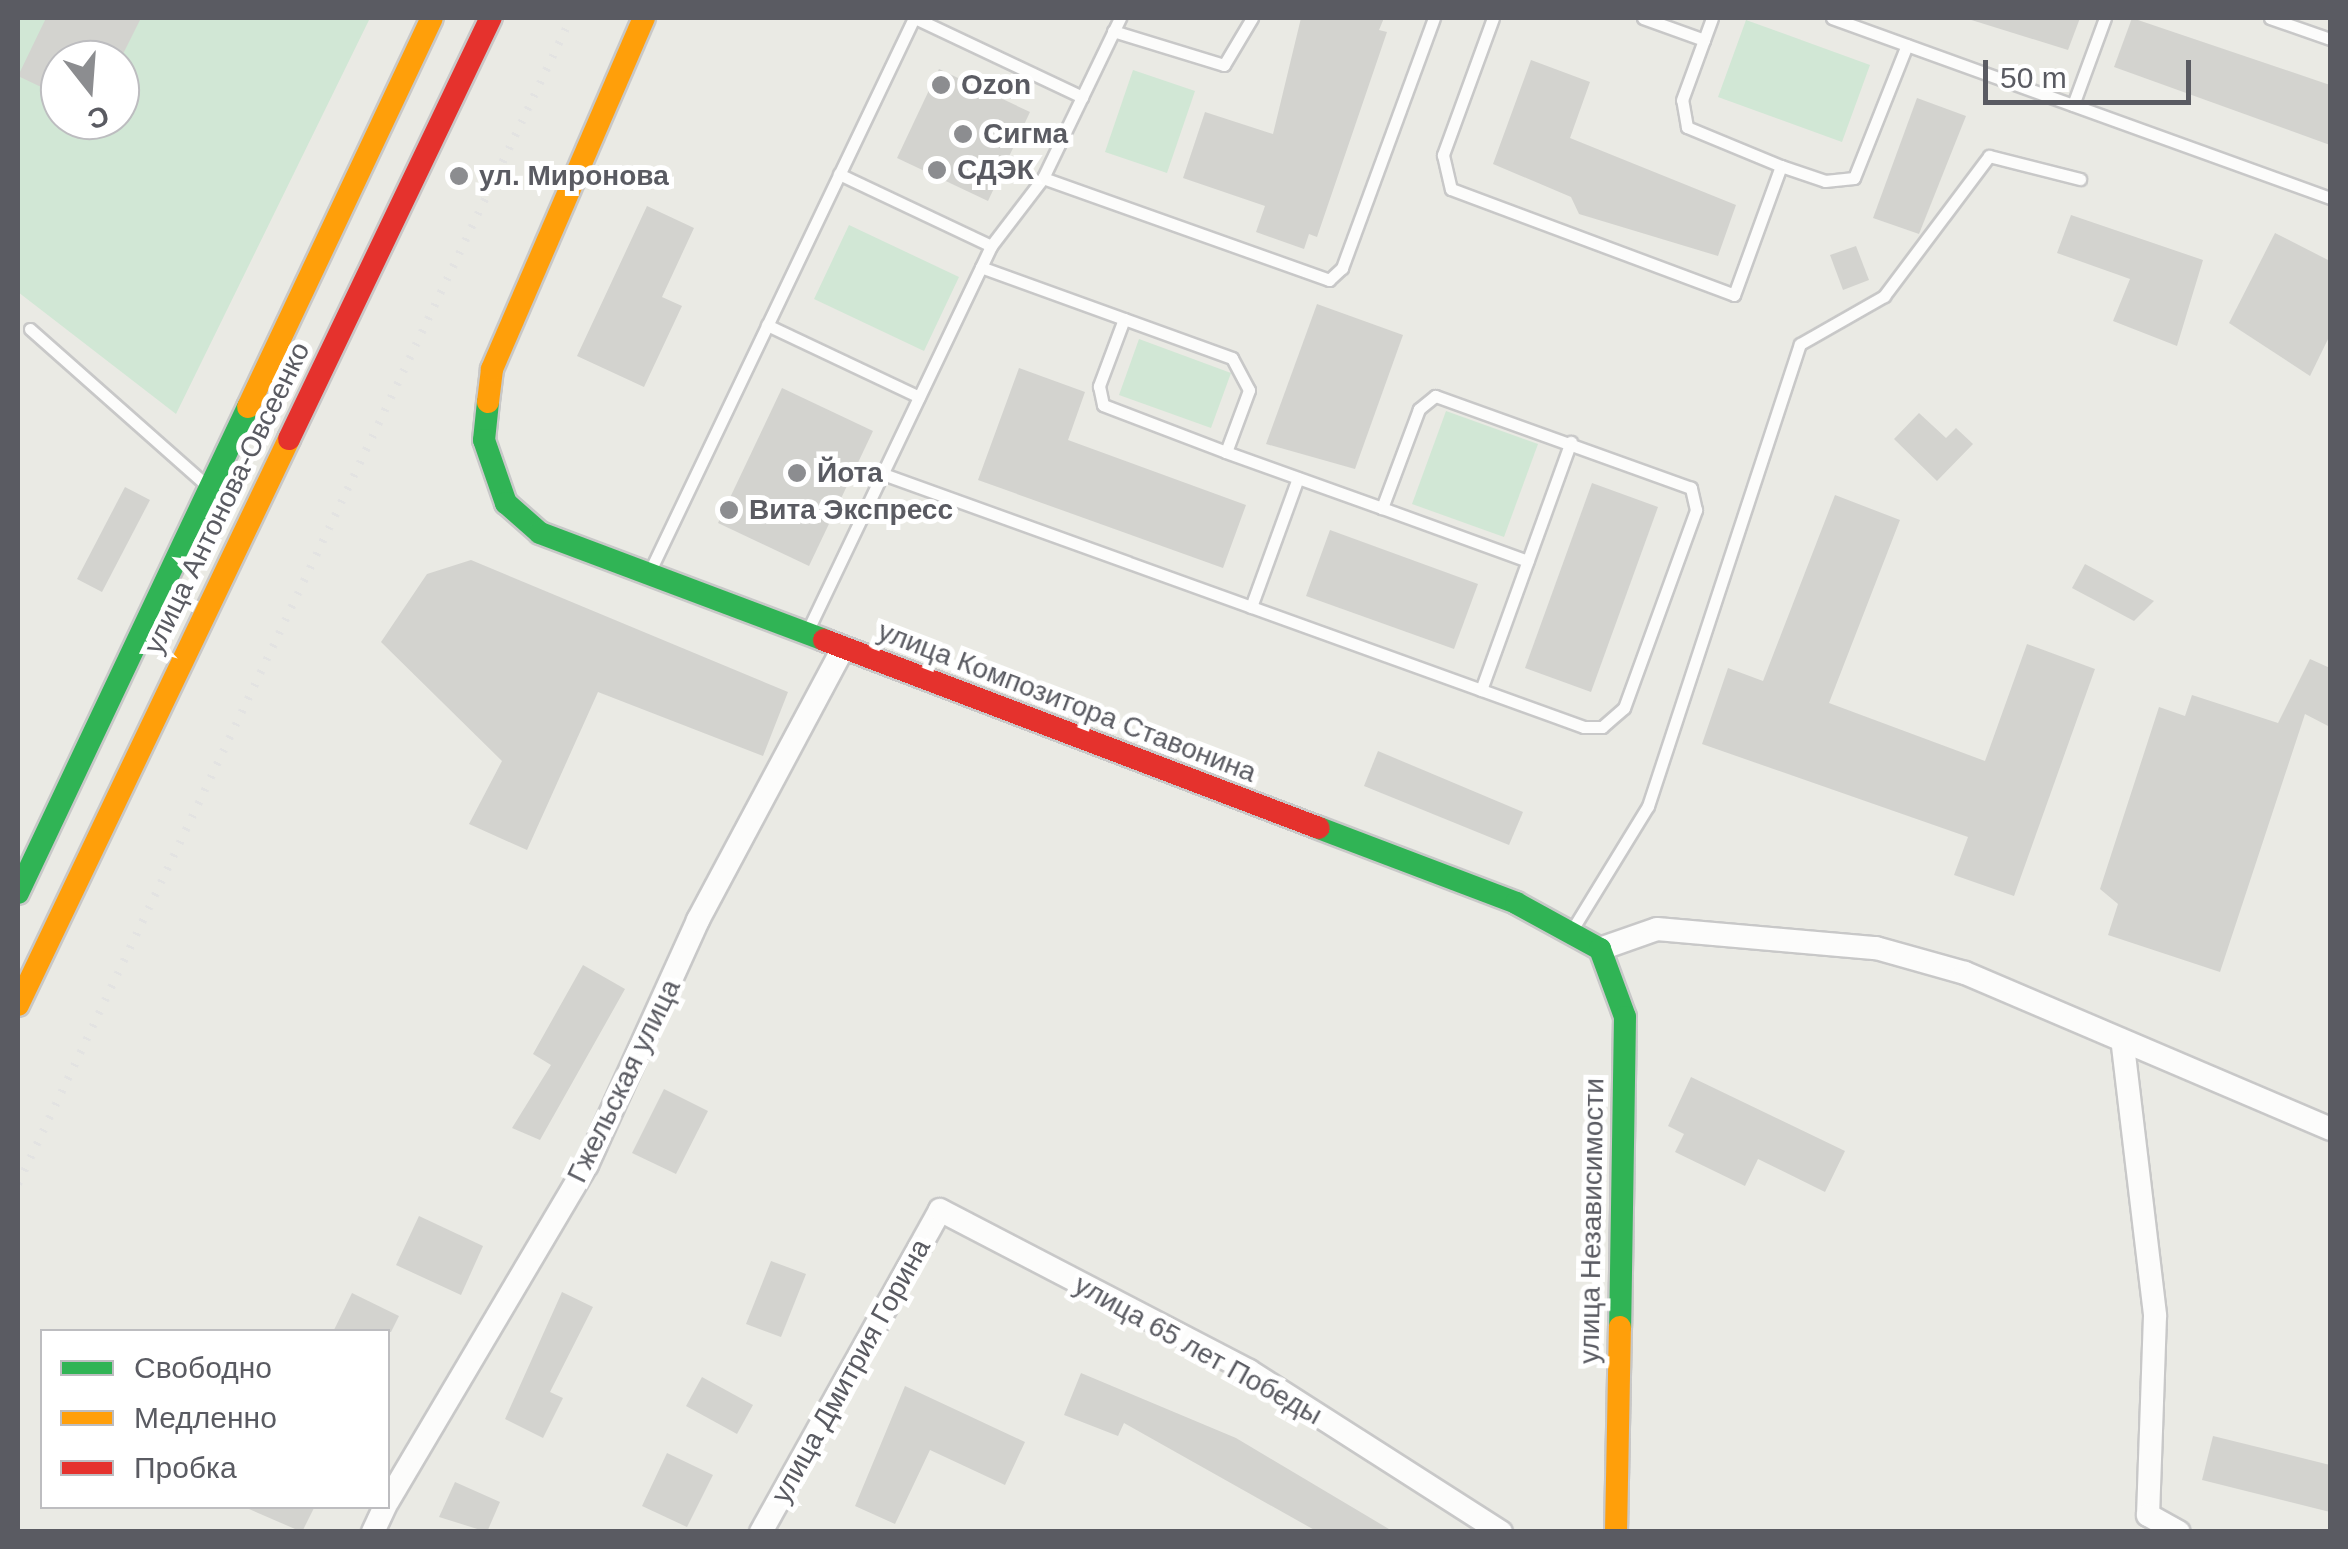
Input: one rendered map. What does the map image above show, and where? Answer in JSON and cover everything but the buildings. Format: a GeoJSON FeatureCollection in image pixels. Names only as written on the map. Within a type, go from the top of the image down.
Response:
{"type":"FeatureCollection","features":[{"type":"Feature","properties":{"kind":"main road","name":"улица Антонова-Овсеенко"},"geometry":{"type":"LineString","coordinates":[[18,893],[432,18]]}},
{"type":"Feature","properties":{"kind":"main road","name":"улица Антонова-Овсеенко"},"geometry":{"type":"LineString","coordinates":[[18,1005],[490,18]]}},
{"type":"Feature","properties":{"kind":"main road","name":"улица Композитора Ставонина"},"geometry":{"type":"LineString","coordinates":[[644,18],[490,383],[492,480],[540,533],[1572,930]]}},
{"type":"Feature","properties":{"kind":"main road"},"geometry":{"type":"LineString","coordinates":[[1572,930],[1600,948]]}},
{"type":"Feature","properties":{"kind":"main road","name":"улица Независимости"},"geometry":{"type":"LineString","coordinates":[[1600,948],[1625,1017],[1616,1532]]}},
{"type":"Feature","properties":{"kind":"street","name":"Гжельская улица"},"geometry":{"type":"LineString","coordinates":[[390,1497],[587,1165],[698,920],[842,650]]}},
{"type":"Feature","properties":{"kind":"street"},"geometry":{"type":"LineString","coordinates":[[1600,948],[1657,929],[1876,948],[1964,973],[2123,1046],[2330,1128]]}},
{"type":"Feature","properties":{"kind":"street"},"geometry":{"type":"LineString","coordinates":[[2123,1046],[2155,1316],[2148,1514],[2178,1532]]}},
{"type":"Feature","properties":{"kind":"street","name":"улица Дмитрия Горина"},"geometry":{"type":"LineString","coordinates":[[761,1532],[940,1210]]}},
{"type":"Feature","properties":{"kind":"street","name":"улица 65 лет Победы"},"geometry":{"type":"LineString","coordinates":[[940,1210],[1249,1372],[1502,1532]]}},
{"type":"Feature","properties":{"kind":"street","name":"Гжельская улица"},"geometry":{"type":"LineString","coordinates":[[373,1532],[384,1509]]}},
{"type":"Feature","properties":{"kind":"lane"},"geometry":{"type":"LineString","coordinates":[[648,576],[914,18],[1082,96]]}},
{"type":"Feature","properties":{"kind":"lane"},"geometry":{"type":"LineString","coordinates":[[806,636],[981,267],[1043,178],[1120,18]]}},
{"type":"Feature","properties":{"kind":"lane"},"geometry":{"type":"LineString","coordinates":[[1113,31],[1224,65],[1252,18]]}},
{"type":"Feature","properties":{"kind":"lane"},"geometry":{"type":"LineString","coordinates":[[1043,178],[1329,280],[1342,268],[1434,18]]}},
{"type":"Feature","properties":{"kind":"lane"},"geometry":{"type":"LineString","coordinates":[[1494,18],[1443,155],[1445,180],[1464,198],[1734,295],[1781,166]]}},
{"type":"Feature","properties":{"kind":"lane"},"geometry":{"type":"LineString","coordinates":[[1643,18],[1704,40]]}},
{"type":"Feature","properties":{"kind":"lane"},"geometry":{"type":"LineString","coordinates":[[1712,18],[1682,100],[1687,127],[1826,182],[1854,178],[1907,45]]}},
{"type":"Feature","properties":{"kind":"lane"},"geometry":{"type":"LineString","coordinates":[[1832,18],[2330,198]]}},
{"type":"Feature","properties":{"kind":"lane"},"geometry":{"type":"LineString","coordinates":[[2073,105],[2105,18]]}},
{"type":"Feature","properties":{"kind":"lane"},"geometry":{"type":"LineString","coordinates":[[2270,18],[2330,39]]}},
{"type":"Feature","properties":{"kind":"lane"},"geometry":{"type":"LineString","coordinates":[[1572,930],[1648,806],[1800,344],[1884,296],[1988,156],[2080,179]]}},
{"type":"Feature","properties":{"kind":"lane"},"geometry":{"type":"LineString","coordinates":[[840,174],[992,246]]}},
{"type":"Feature","properties":{"kind":"lane"},"geometry":{"type":"LineString","coordinates":[[981,267],[1243,366],[1249,390],[1226,452]]}},
{"type":"Feature","properties":{"kind":"lane"},"geometry":{"type":"LineString","coordinates":[[1124,318],[1099,386],[1103,405],[1528,561]]}},
{"type":"Feature","properties":{"kind":"lane"},"geometry":{"type":"LineString","coordinates":[[768,326],[920,397]]}},
{"type":"Feature","properties":{"kind":"lane"},"geometry":{"type":"LineString","coordinates":[[30,328],[210,489]]}},
{"type":"Feature","properties":{"kind":"lane"},"geometry":{"type":"LineString","coordinates":[[882,474],[1584,728],[1602,727],[1624,708],[1696,498],[1680,481],[1435,396],[1418,409],[1382,508]]}},
{"type":"Feature","properties":{"kind":"lane"},"geometry":{"type":"LineString","coordinates":[[1481,690],[1571,442]]}},
{"type":"Feature","properties":{"kind":"lane"},"geometry":{"type":"LineString","coordinates":[[1250,607],[1298,478]]}},
{"type":"Feature","properties":{"kind":"green space"},"geometry":{"type":"Polygon","coordinates":[[[18,18],[370,18],[176,414],[18,292],[18,18]]]}},
{"type":"Feature","properties":{"kind":"green space"},"geometry":{"type":"Polygon","coordinates":[[[1746,20],[1870,65],[1842,142],[1718,97],[1746,20]]]}},
{"type":"Feature","properties":{"kind":"green space"},"geometry":{"type":"Polygon","coordinates":[[[1133,70],[1195,91],[1167,173],[1105,152],[1133,70]]]}},
{"type":"Feature","properties":{"kind":"green space"},"geometry":{"type":"Polygon","coordinates":[[[849,225],[959,277],[924,351],[814,299],[849,225]]]}},
{"type":"Feature","properties":{"kind":"green space"},"geometry":{"type":"Polygon","coordinates":[[[1139,339],[1231,373],[1211,428],[1119,395],[1139,339]]]}},
{"type":"Feature","properties":{"kind":"green space"},"geometry":{"type":"Polygon","coordinates":[[[1446,411],[1538,444],[1504,537],[1412,504],[1446,411]]]}},
{"type":"Feature","properties":{"kind":"railway"},"geometry":{"type":"LineString","coordinates":[[18,1184],[571,18]]}},
{"type":"Feature","properties":{"kind":"traffic: fast"},"geometry":{"type":"LineString","coordinates":[[488,402],[484,440],[506,503],[540,533],[824,640]]}},
{"type":"Feature","properties":{"kind":"traffic: fast"},"geometry":{"type":"LineString","coordinates":[[18,893],[248,407]]}},
{"type":"Feature","properties":{"kind":"traffic: fast"},"geometry":{"type":"LineString","coordinates":[[1319,828],[1516,903],[1600,949],[1625,1017],[1620,1327]]}},
{"type":"Feature","properties":{"kind":"traffic: slow"},"geometry":{"type":"LineString","coordinates":[[248,407],[432,18]]}},
{"type":"Feature","properties":{"kind":"traffic: slow"},"geometry":{"type":"LineString","coordinates":[[488,402],[492,369],[644,18]]}},
{"type":"Feature","properties":{"kind":"traffic: slow"},"geometry":{"type":"LineString","coordinates":[[18,1005],[289,439]]}},
{"type":"Feature","properties":{"kind":"traffic: slow"},"geometry":{"type":"LineString","coordinates":[[1616,1532],[1620,1327]]}},
{"type":"Feature","properties":{"kind":"traffic: jam"},"geometry":{"type":"LineString","coordinates":[[289,439],[491,18]]}},
{"type":"Feature","properties":{"kind":"traffic: jam"},"geometry":{"type":"LineString","coordinates":[[824,640],[1319,828]]}},
{"type":"Feature","properties":{"kind":"place","name":"Ozon"},"geometry":{"type":"Point","coordinates":[941,85]}},
{"type":"Feature","properties":{"kind":"place","name":"Сигма"},"geometry":{"type":"Point","coordinates":[963,134]}},
{"type":"Feature","properties":{"kind":"place","name":"СДЭК"},"geometry":{"type":"Point","coordinates":[937,170]}},
{"type":"Feature","properties":{"kind":"place","name":"ул. Миронова"},"geometry":{"type":"Point","coordinates":[459,176]}},
{"type":"Feature","properties":{"kind":"place","name":"Йота"},"geometry":{"type":"Point","coordinates":[797,473]}},
{"type":"Feature","properties":{"kind":"place","name":"Вита Экспресс"},"geometry":{"type":"Point","coordinates":[729,510]}}]}
